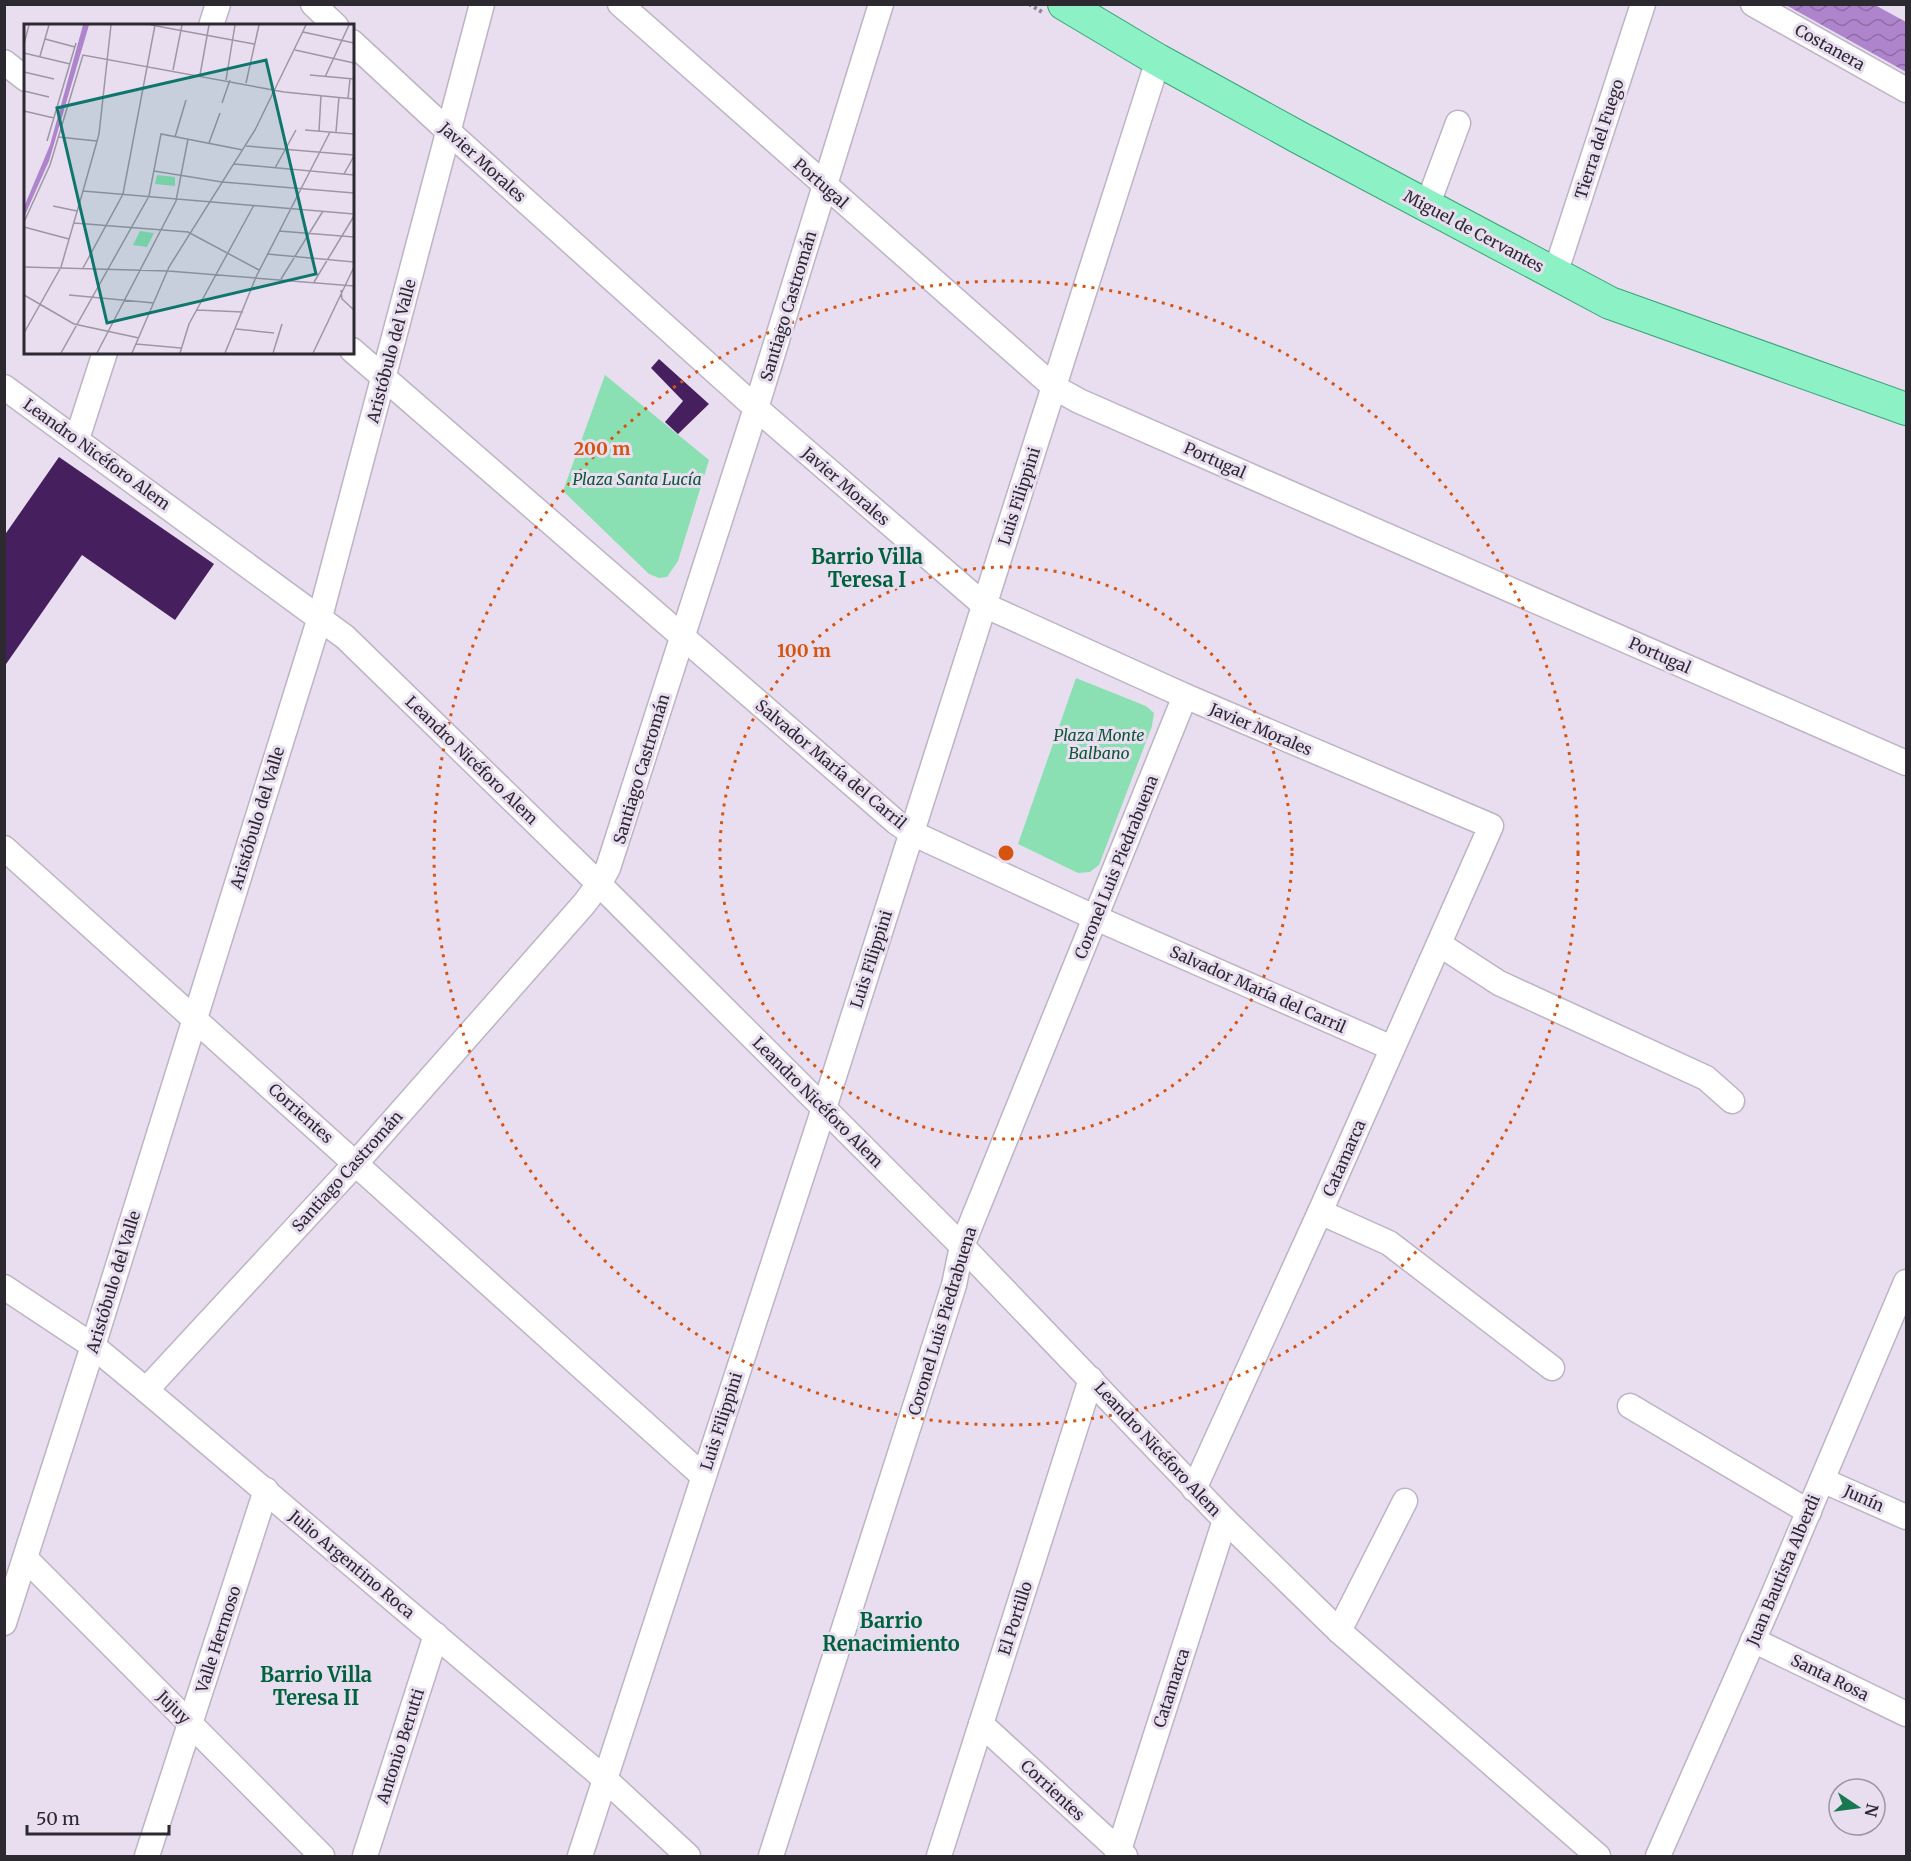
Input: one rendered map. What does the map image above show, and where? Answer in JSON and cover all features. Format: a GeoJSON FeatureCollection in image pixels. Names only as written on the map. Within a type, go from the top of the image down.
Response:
{"type":"FeatureCollection","features":[{"type":"Feature","properties":{"kind":"main road","name":"Miguel de Cervantes"},"geometry":{"type":"LineString","coordinates":[[1064,4],[1158,60],[1610,303],[1906,409]]}},
{"type":"Feature","properties":{"kind":"street"},"geometry":{"type":"LineString","coordinates":[[212,24],[218,4]]}},
{"type":"Feature","properties":{"kind":"street"},"geometry":{"type":"LineString","coordinates":[[313,4],[334,24]]}},
{"type":"Feature","properties":{"kind":"street","name":"Aristóbulo del Valle"},"geometry":{"type":"LineString","coordinates":[[4,1623],[93,1346],[320,617],[482,4]]}},
{"type":"Feature","properties":{"kind":"street","name":"Portugal"},"geometry":{"type":"LineString","coordinates":[[620,4],[1054,387],[1090,406],[1906,763]]}},
{"type":"Feature","properties":{"kind":"street","name":"Santiago Castromán"},"geometry":{"type":"LineString","coordinates":[[146,1390],[356,1163],[584,904],[599,884],[615,850],[826,187],[880,4]]}},
{"type":"Feature","properties":{"kind":"street","name":"Tierra del Fuego"},"geometry":{"type":"LineString","coordinates":[[1555,274],[1643,4]]}},
{"type":"Feature","properties":{"kind":"street","name":"Costanera"},"geometry":{"type":"LineString","coordinates":[[1753,4],[1906,90]]}},
{"type":"Feature","properties":{"kind":"street","name":"Javier Morales"},"geometry":{"type":"LineString","coordinates":[[354,44],[448,132],[756,408],[984,605],[1185,696],[1491,826]]}},
{"type":"Feature","properties":{"kind":"street","name":"Luis Filippini"},"geometry":{"type":"LineString","coordinates":[[580,1857],[824,1108],[1158,60]]}},
{"type":"Feature","properties":{"kind":"street"},"geometry":{"type":"LineString","coordinates":[[4,62],[24,77]]}},
{"type":"Feature","properties":{"kind":"street"},"geometry":{"type":"LineString","coordinates":[[1427,206],[1458,123]]}},
{"type":"Feature","properties":{"kind":"street","name":"Salvador María del Carril"},"geometry":{"type":"LineString","coordinates":[[354,352],[877,808],[912,833],[1095,918],[1392,1048]]}},
{"type":"Feature","properties":{"kind":"street"},"geometry":{"type":"LineString","coordinates":[[77,439],[104,354]]}},
{"type":"Feature","properties":{"kind":"street","name":"Leandro Nicéforo Alem"},"geometry":{"type":"LineString","coordinates":[[4,387],[345,636],[599,884],[962,1246],[1225,1520],[1339,1631],[1598,1857]]}},
{"type":"Feature","properties":{"kind":"street","name":"Coronel Luis Piedrabuena"},"geometry":{"type":"LineString","coordinates":[[771,1857],[954,1285],[962,1246],[1185,696]]}},
{"type":"Feature","properties":{"kind":"street","name":"Catamarca"},"geometry":{"type":"LineString","coordinates":[[1194,1489],[1491,826]]}},
{"type":"Feature","properties":{"kind":"street","name":"Corrientes"},"geometry":{"type":"LineString","coordinates":[[4,848],[703,1476]]}},
{"type":"Feature","properties":{"kind":"street"},"geometry":{"type":"LineString","coordinates":[[1439,944],[1499,983],[1706,1078],[1732,1101]]}},
{"type":"Feature","properties":{"kind":"street"},"geometry":{"type":"LineString","coordinates":[[1320,1212],[1389,1243],[1552,1368]]}},
{"type":"Feature","properties":{"kind":"street","name":"Juan Bautista Alberdi"},"geometry":{"type":"LineString","coordinates":[[1658,1857],[1809,1512],[1906,1282]]}},
{"type":"Feature","properties":{"kind":"street","name":"Julio Argentino Roca"},"geometry":{"type":"LineString","coordinates":[[4,1287],[93,1346],[146,1390],[605,1779],[688,1857]]}},
{"type":"Feature","properties":{"kind":"street","name":"El Portillo"},"geometry":{"type":"LineString","coordinates":[[939,1857],[1091,1378]]}},
{"type":"Feature","properties":{"kind":"street"},"geometry":{"type":"LineString","coordinates":[[1630,1406],[1809,1512]]}},
{"type":"Feature","properties":{"kind":"street","name":"Junín"},"geometry":{"type":"LineString","coordinates":[[1822,1480],[1906,1517]]}},
{"type":"Feature","properties":{"kind":"street","name":"Valle Hermoso"},"geometry":{"type":"LineString","coordinates":[[147,1857],[266,1490]]}},
{"type":"Feature","properties":{"kind":"street"},"geometry":{"type":"LineString","coordinates":[[1339,1631],[1405,1501]]}},
{"type":"Feature","properties":{"kind":"street","name":"Catamarca"},"geometry":{"type":"LineString","coordinates":[[1120,1855],[1225,1520]]}},
{"type":"Feature","properties":{"kind":"street","name":"Jujuy"},"geometry":{"type":"LineString","coordinates":[[26,1559],[322,1857]]}},
{"type":"Feature","properties":{"kind":"street","name":"Antonio Berutti"},"geometry":{"type":"LineString","coordinates":[[365,1857],[436,1635]]}},
{"type":"Feature","properties":{"kind":"street","name":"Santa Rosa"},"geometry":{"type":"LineString","coordinates":[[1753,1640],[1906,1714]]}},
{"type":"Feature","properties":{"kind":"street","name":"Corrientes"},"geometry":{"type":"LineString","coordinates":[[981,1724],[1120,1855]]}},
{"type":"Feature","properties":{"kind":"green space","name":"Plaza Santa Lucía"},"geometry":{"type":"Polygon","coordinates":[[[605,375],[709,460],[678,561],[667,577],[659,578],[649,574],[563,491],[605,375]]]}},
{"type":"Feature","properties":{"kind":"green space","name":"Plaza Monte Balbano"},"geometry":{"type":"Polygon","coordinates":[[[1076,678],[1146,706],[1154,713],[1152,726],[1099,865],[1090,872],[1078,873],[1018,844],[1076,678]]]}},
{"type":"Feature","properties":{"kind":"water"},"geometry":{"type":"Polygon","coordinates":[[[1786,5],[1875,5],[1906,22],[1906,72],[1786,5]]]}},
{"type":"Feature","properties":{"kind":"building"},"geometry":{"type":"Polygon","coordinates":[[[659,359],[709,404],[678,434],[665,422],[683,401],[651,368],[659,359]]]}},
{"type":"Feature","properties":{"kind":"building"},"geometry":{"type":"Polygon","coordinates":[[[59,457],[214,564],[175,620],[82,555],[4,667],[4,536],[59,457]]]}},
{"type":"Feature","properties":{"kind":"district","name":"Barrio Villa Teresa I"},"geometry":{"type":"Point","coordinates":[867,568]}},
{"type":"Feature","properties":{"kind":"district","name":"Barrio Renacimiento"},"geometry":{"type":"Point","coordinates":[891,1632]}},
{"type":"Feature","properties":{"kind":"district","name":"Barrio Villa Teresa II"},"geometry":{"type":"Point","coordinates":[316,1686]}}]}
